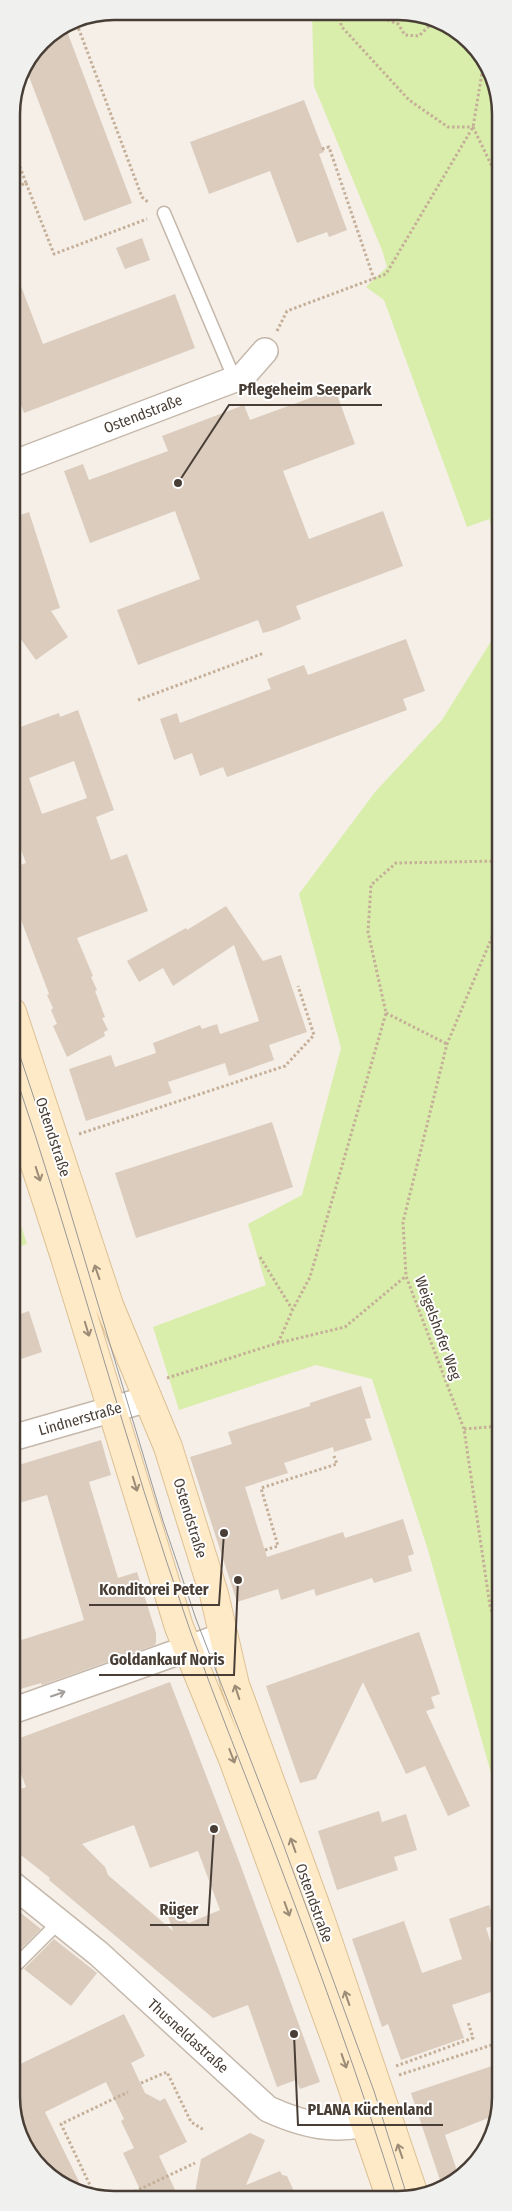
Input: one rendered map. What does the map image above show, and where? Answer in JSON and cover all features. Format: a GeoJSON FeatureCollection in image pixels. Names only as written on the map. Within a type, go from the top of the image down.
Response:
{"type":"FeatureCollection","features":[{"type":"Feature","properties":{"kind":"main road","name":"Ostendstraße"},"geometry":{"type":"LineString","coordinates":[[20,1036],[108,1305],[156,1389],[168,1447],[214,1594],[228,1662],[244,1712],[320,1918],[386,2075],[378,2121],[389,2191]]}},
{"type":"Feature","properties":{"kind":"main road","name":"Ostendstraße"},"geometry":{"type":"LineString","coordinates":[[20,1119],[174,1610],[188,1649],[378,2121],[411,2190]]}},
{"type":"Feature","properties":{"kind":"street","name":"Ostendstraße"},"geometry":{"type":"LineString","coordinates":[[20,461],[235,380],[243,376],[265,351]]}},
{"type":"Feature","properties":{"kind":"street","name":"Lindnerstraße"},"geometry":{"type":"LineString","coordinates":[[20,1436],[112,1409],[156,1389]]}},
{"type":"Feature","properties":{"kind":"street"},"geometry":{"type":"LineString","coordinates":[[20,1708],[223,1636]]}},
{"type":"Feature","properties":{"kind":"street","name":"Thusneldastraße"},"geometry":{"type":"LineString","coordinates":[[20,1891],[98,1954],[268,2109],[294,2121],[328,2127],[344,2128],[378,2121]]}},
{"type":"Feature","properties":{"kind":"lane"},"geometry":{"type":"LineString","coordinates":[[164,213],[235,380]]}},
{"type":"Feature","properties":{"kind":"lane"},"geometry":{"type":"LineString","coordinates":[[20,1961],[58,1922]]}},
{"type":"Feature","properties":{"kind":"path"},"geometry":{"type":"LineString","coordinates":[[341,20],[341,26],[409,100],[448,127],[473,127]]}},
{"type":"Feature","properties":{"kind":"path"},"geometry":{"type":"LineString","coordinates":[[388,20],[398,24],[405,35],[419,36],[429,25]]}},
{"type":"Feature","properties":{"kind":"path"},"geometry":{"type":"LineString","coordinates":[[398,24],[399,20]]}},
{"type":"Feature","properties":{"kind":"path"},"geometry":{"type":"LineString","coordinates":[[78,27],[142,197],[164,213]]}},
{"type":"Feature","properties":{"kind":"path"},"geometry":{"type":"LineString","coordinates":[[265,351],[287,312],[386,274],[473,127],[482,73]]}},
{"type":"Feature","properties":{"kind":"path"},"geometry":{"type":"LineString","coordinates":[[473,127],[492,166]]}},
{"type":"Feature","properties":{"kind":"path"},"geometry":{"type":"LineString","coordinates":[[322,149],[329,147],[374,279]]}},
{"type":"Feature","properties":{"kind":"path"},"geometry":{"type":"LineString","coordinates":[[20,166],[54,254],[164,213]]}},
{"type":"Feature","properties":{"kind":"path"},"geometry":{"type":"LineString","coordinates":[[20,186],[26,183]]}},
{"type":"Feature","properties":{"kind":"path"},"geometry":{"type":"LineString","coordinates":[[138,700],[264,653]]}},
{"type":"Feature","properties":{"kind":"path"},"geometry":{"type":"LineString","coordinates":[[278,1343],[310,1277],[386,1014],[368,932],[372,885],[396,863],[492,861]]}},
{"type":"Feature","properties":{"kind":"path","name":"Weigelshofer Weg"},"geometry":{"type":"LineString","coordinates":[[492,937],[447,1044],[403,1222],[406,1276],[464,1429],[492,1612]]}},
{"type":"Feature","properties":{"kind":"path"},"geometry":{"type":"LineString","coordinates":[[55,1143],[285,1066],[314,1035],[298,986]]}},
{"type":"Feature","properties":{"kind":"path"},"geometry":{"type":"LineString","coordinates":[[386,1014],[447,1044]]}},
{"type":"Feature","properties":{"kind":"path"},"geometry":{"type":"LineString","coordinates":[[260,1257],[293,1309]]}},
{"type":"Feature","properties":{"kind":"path"},"geometry":{"type":"LineString","coordinates":[[156,1389],[278,1343],[345,1326],[406,1276]]}},
{"type":"Feature","properties":{"kind":"path"},"geometry":{"type":"LineString","coordinates":[[464,1429],[492,1427]]}},
{"type":"Feature","properties":{"kind":"path"},"geometry":{"type":"LineString","coordinates":[[265,1550],[278,1546],[261,1488],[337,1464],[334,1456]]}},
{"type":"Feature","properties":{"kind":"path"},"geometry":{"type":"LineString","coordinates":[[386,2075],[473,2038],[468,2022]]}},
{"type":"Feature","properties":{"kind":"path"},"geometry":{"type":"LineString","coordinates":[[386,2075],[492,2044]]}},
{"type":"Feature","properties":{"kind":"path"},"geometry":{"type":"LineString","coordinates":[[141,2083],[167,2072],[191,2122],[204,2130]]}},
{"type":"Feature","properties":{"kind":"path"},"geometry":{"type":"LineString","coordinates":[[91,2188],[61,2124],[128,2092]]}},
{"type":"Feature","properties":{"kind":"path"},"geometry":{"type":"LineString","coordinates":[[136,2191],[195,2163]]}},
{"type":"Feature","properties":{"kind":"green space"},"geometry":{"type":"Polygon","coordinates":[[[312,20],[404,20],[428,25],[450,36],[464,48],[476,62],[487,84],[492,114],[492,529],[489,519],[467,527],[384,300],[366,287],[387,267],[382,250],[314,86],[312,20]]]}},
{"type":"Feature","properties":{"kind":"green space"},"geometry":{"type":"Polygon","coordinates":[[[492,640],[492,1777],[428,1550],[372,1379],[316,1365],[179,1410],[153,1327],[266,1285],[248,1224],[302,1195],[341,1048],[299,894],[375,792],[442,720],[492,640]]]}},
{"type":"Feature","properties":{"kind":"green space"},"geometry":{"type":"Polygon","coordinates":[[[20,1222],[27,1244],[20,1246],[20,1222]]]}},
{"type":"Feature","properties":{"kind":"building"},"geometry":{"type":"Polygon","coordinates":[[[68,33],[132,203],[84,221],[29,75],[43,52],[52,43],[68,33]]]}},
{"type":"Feature","properties":{"kind":"building"},"geometry":{"type":"Polygon","coordinates":[[[304,100],[324,152],[319,154],[347,230],[329,237],[327,232],[297,243],[270,171],[209,194],[190,142],[304,100]]]}},
{"type":"Feature","properties":{"kind":"building"},"geometry":{"type":"Polygon","coordinates":[[[142,238],[150,260],[125,269],[116,248],[142,238]]]}},
{"type":"Feature","properties":{"kind":"building"},"geometry":{"type":"Polygon","coordinates":[[[20,283],[43,344],[175,294],[195,348],[24,413],[20,402],[20,283]]]}},
{"type":"Feature","properties":{"kind":"building"},"geometry":{"type":"Polygon","coordinates":[[[335,389],[355,444],[283,471],[309,539],[383,511],[403,566],[296,606],[301,619],[274,630],[263,633],[258,620],[138,665],[117,610],[200,579],[175,511],[90,543],[64,471],[83,464],[89,480],[168,451],[162,436],[244,405],[250,420],[335,389]]]}},
{"type":"Feature","properties":{"kind":"building"},"geometry":{"type":"Polygon","coordinates":[[[29,512],[60,608],[51,611],[68,637],[36,660],[20,638],[20,515],[29,512]]]}},
{"type":"Feature","properties":{"kind":"building"},"geometry":{"type":"Polygon","coordinates":[[[406,639],[425,691],[403,699],[407,710],[227,777],[223,767],[200,776],[192,753],[174,760],[160,719],[177,713],[180,723],[271,689],[267,679],[304,665],[308,675],[406,639]]]}},
{"type":"Feature","properties":{"kind":"building"},"geometry":{"type":"Polygon","coordinates":[[[78,710],[114,810],[96,817],[111,860],[127,854],[148,911],[77,938],[93,976],[91,977],[97,990],[95,991],[105,1017],[102,1018],[108,1030],[104,1032],[105,1036],[67,1057],[53,1026],[57,1024],[47,995],[49,994],[20,917],[20,865],[26,863],[20,847],[20,727],[59,713],[60,717],[78,710]],[[74,761],[29,778],[42,814],[87,798],[74,761]]]}},
{"type":"Feature","properties":{"kind":"building"},"geometry":{"type":"Polygon","coordinates":[[[226,906],[263,961],[281,955],[307,1032],[269,1045],[274,1060],[229,1076],[225,1063],[168,1082],[172,1093],[86,1121],[69,1069],[111,1055],[115,1067],[156,1053],[153,1043],[200,1025],[202,1029],[217,1024],[220,1034],[259,1021],[234,945],[173,986],[163,968],[139,982],[127,961],[186,928],[187,930],[226,906]]]}},
{"type":"Feature","properties":{"kind":"building"},"geometry":{"type":"Polygon","coordinates":[[[272,1122],[293,1187],[136,1238],[115,1173],[272,1122]]]}},
{"type":"Feature","properties":{"kind":"building"},"geometry":{"type":"Polygon","coordinates":[[[29,1311],[42,1352],[20,1359],[20,1314],[29,1311]]]}},
{"type":"Feature","properties":{"kind":"building"},"geometry":{"type":"Polygon","coordinates":[[[361,1386],[371,1418],[365,1419],[372,1440],[334,1452],[333,1447],[284,1463],[288,1473],[245,1487],[267,1557],[343,1532],[345,1538],[403,1519],[414,1554],[408,1556],[412,1571],[374,1583],[372,1578],[316,1596],[314,1589],[281,1600],[278,1589],[237,1602],[190,1457],[232,1444],[228,1432],[310,1406],[310,1403],[361,1386]]]}},
{"type":"Feature","properties":{"kind":"building"},"geometry":{"type":"Polygon","coordinates":[[[101,1440],[111,1475],[89,1482],[118,1578],[137,1572],[156,1633],[155,1645],[42,1685],[41,1683],[20,1689],[20,1640],[84,1620],[47,1495],[20,1503],[20,1465],[101,1440]]]}},
{"type":"Feature","properties":{"kind":"building"},"geometry":{"type":"Polygon","coordinates":[[[419,1632],[440,1694],[431,1697],[435,1708],[426,1711],[470,1806],[448,1816],[425,1766],[406,1774],[363,1682],[316,1779],[300,1783],[266,1686],[419,1632]]]}},
{"type":"Feature","properties":{"kind":"building"},"geometry":{"type":"Polygon","coordinates":[[[170,1682],[236,1853],[320,2082],[300,2089],[296,2080],[277,2087],[248,2005],[213,2018],[20,1854],[20,1789],[26,1787],[20,1771],[20,1738],[170,1682]],[[134,1825],[82,1844],[105,1867],[108,1875],[173,1931],[166,1910],[189,1923],[220,1910],[198,1851],[150,1868],[134,1825]]]}},
{"type":"Feature","properties":{"kind":"building"},"geometry":{"type":"Polygon","coordinates":[[[379,1811],[382,1822],[406,1814],[417,1850],[394,1857],[398,1870],[337,1890],[318,1831],[379,1811]]]}},
{"type":"Feature","properties":{"kind":"building"},"geometry":{"type":"Polygon","coordinates":[[[489,1905],[492,1914],[492,1926],[486,1928],[492,1946],[492,1992],[452,2005],[464,2038],[401,2060],[388,2024],[382,2027],[352,1939],[404,1921],[422,1973],[462,1959],[449,1919],[489,1905]]]}},
{"type":"Feature","properties":{"kind":"building"},"geometry":{"type":"Polygon","coordinates":[[[20,1912],[41,1929],[20,1950],[20,1912]]]}},
{"type":"Feature","properties":{"kind":"building"},"geometry":{"type":"Polygon","coordinates":[[[54,1939],[97,1973],[71,2006],[24,1969],[54,1939]]]}},
{"type":"Feature","properties":{"kind":"building"},"geometry":{"type":"Polygon","coordinates":[[[124,2014],[145,2056],[131,2063],[145,2093],[160,2101],[165,2098],[187,2142],[159,2156],[176,2191],[141,2191],[123,2153],[134,2148],[121,2121],[124,2119],[106,2082],[45,2112],[80,2184],[57,2171],[36,2149],[25,2127],[20,2097],[20,2064],[124,2014]]]}},
{"type":"Feature","properties":{"kind":"building"},"geometry":{"type":"Polygon","coordinates":[[[492,2066],[492,2103],[489,2118],[445,2135],[457,2170],[440,2180],[411,2093],[492,2066]]]}},
{"type":"Feature","properties":{"kind":"building"},"geometry":{"type":"Polygon","coordinates":[[[250,2133],[265,2140],[246,2185],[280,2171],[282,2175],[287,2176],[294,2191],[195,2191],[201,2159],[250,2133]]]}},
{"type":"Feature","properties":{"kind":"tram line"},"geometry":{"type":"LineString","coordinates":[[20,1056],[56,1164],[163,1521],[196,1619],[282,1841],[374,2091],[405,2190]]}},
{"type":"Feature","properties":{"kind":"tram line"},"geometry":{"type":"LineString","coordinates":[[20,1090],[167,1563],[201,1660],[322,1978],[394,2191]]}},
{"type":"Feature","properties":{"kind":"place","name":"Pflegeheim Seepark"},"geometry":{"type":"Point","coordinates":[178,483]}},
{"type":"Feature","properties":{"kind":"place","name":"Konditorei Peter"},"geometry":{"type":"Point","coordinates":[224,1533]}},
{"type":"Feature","properties":{"kind":"place","name":"Goldankauf Noris"},"geometry":{"type":"Point","coordinates":[238,1580]}},
{"type":"Feature","properties":{"kind":"place","name":"Rüger"},"geometry":{"type":"Point","coordinates":[214,1829]}},
{"type":"Feature","properties":{"kind":"place","name":"PLANA Küchenland"},"geometry":{"type":"Point","coordinates":[294,2034]}}]}
